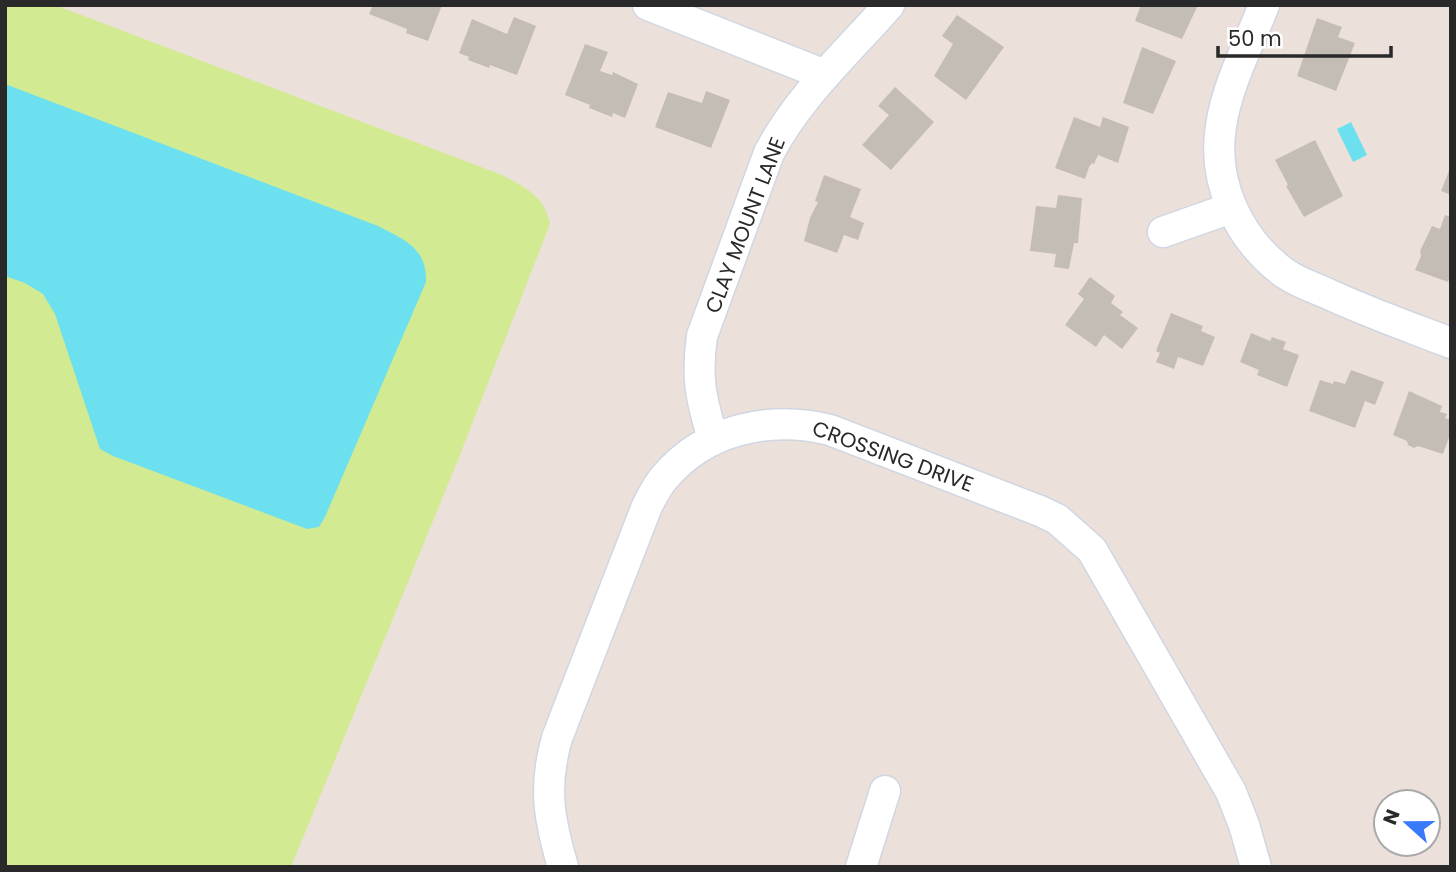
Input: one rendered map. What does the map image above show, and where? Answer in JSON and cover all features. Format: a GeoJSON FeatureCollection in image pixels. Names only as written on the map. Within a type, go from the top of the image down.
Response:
{"type":"FeatureCollection","features":[{"type":"Feature","properties":{"kind":"street"},"geometry":{"type":"LineString","coordinates":[[648,5],[825,75]]}},
{"type":"Feature","properties":{"kind":"street","name":"CLAY MOUNT LANE"},"geometry":{"type":"LineString","coordinates":[[713,439],[699,381],[698,363],[702,336],[769,153],[784,125],[889,5]]}},
{"type":"Feature","properties":{"kind":"street"},"geometry":{"type":"LineString","coordinates":[[1264,5],[1228,96],[1221,124],[1220,165],[1231,208],[1257,249],[1288,275],[1356,307],[1451,343]]}},
{"type":"Feature","properties":{"kind":"street"},"geometry":{"type":"LineString","coordinates":[[1163,232],[1231,208]]}},
{"type":"Feature","properties":{"kind":"street","name":"CROSSING DRIVE"},"geometry":{"type":"LineString","coordinates":[[564,867],[548,807],[550,765],[557,738],[647,506],[663,479],[688,455],[713,439],[749,426],[806,424],[830,430],[1057,519],[1092,550],[1231,792],[1256,867]]}},
{"type":"Feature","properties":{"kind":"street"},"geometry":{"type":"LineString","coordinates":[[861,867],[885,791]]}},
{"type":"Feature","properties":{"kind":"green space"},"geometry":{"type":"Polygon","coordinates":[[[5,5],[55,5],[502,175],[539,199],[547,214],[550,224],[458,460],[291,867],[5,867],[5,5]]]}},
{"type":"Feature","properties":{"kind":"water"},"geometry":{"type":"Polygon","coordinates":[[[5,84],[378,226],[405,241],[418,253],[423,261],[426,282],[319,527],[307,529],[100,449],[55,314],[43,294],[25,283],[5,276],[5,84]]]}},
{"type":"Feature","properties":{"kind":"water"},"geometry":{"type":"Polygon","coordinates":[[[1351,122],[1367,155],[1353,162],[1337,129],[1351,122]]]}},
{"type":"Feature","properties":{"kind":"building"},"geometry":{"type":"Polygon","coordinates":[[[373,5],[442,5],[428,41],[406,33],[407,29],[369,14],[373,5]]]}},
{"type":"Feature","properties":{"kind":"building"},"geometry":{"type":"Polygon","coordinates":[[[1141,5],[1198,5],[1182,39],[1135,21],[1141,5]]]}},
{"type":"Feature","properties":{"kind":"building"},"geometry":{"type":"Polygon","coordinates":[[[957,15],[1004,47],[966,100],[934,76],[953,44],[942,36],[957,15]]]}},
{"type":"Feature","properties":{"kind":"building"},"geometry":{"type":"Polygon","coordinates":[[[514,17],[536,26],[517,75],[490,65],[489,68],[468,60],[469,57],[459,53],[472,19],[507,34],[514,17]]]}},
{"type":"Feature","properties":{"kind":"building"},"geometry":{"type":"Polygon","coordinates":[[[1317,18],[1342,27],[1338,37],[1355,43],[1336,91],[1297,76],[1317,18]]]}},
{"type":"Feature","properties":{"kind":"building"},"geometry":{"type":"Polygon","coordinates":[[[585,44],[608,52],[600,71],[612,75],[613,72],[638,84],[625,118],[613,113],[612,117],[565,95],[585,44]]]}},
{"type":"Feature","properties":{"kind":"building"},"geometry":{"type":"Polygon","coordinates":[[[1142,47],[1176,61],[1153,114],[1123,103],[1142,47]]]}},
{"type":"Feature","properties":{"kind":"building"},"geometry":{"type":"Polygon","coordinates":[[[895,87],[934,122],[891,170],[862,145],[889,115],[878,106],[895,87]]]}},
{"type":"Feature","properties":{"kind":"building"},"geometry":{"type":"Polygon","coordinates":[[[706,91],[730,100],[711,148],[655,127],[668,92],[702,103],[706,91]]]}},
{"type":"Feature","properties":{"kind":"building"},"geometry":{"type":"Polygon","coordinates":[[[1074,117],[1100,127],[1103,117],[1129,127],[1118,163],[1098,155],[1094,164],[1089,167],[1085,179],[1055,168],[1074,117]]]}},
{"type":"Feature","properties":{"kind":"building"},"geometry":{"type":"Polygon","coordinates":[[[1315,140],[1343,196],[1304,217],[1275,160],[1315,140]]]}},
{"type":"Feature","properties":{"kind":"building"},"geometry":{"type":"Polygon","coordinates":[[[1451,166],[1451,195],[1441,191],[1451,166]]]}},
{"type":"Feature","properties":{"kind":"building"},"geometry":{"type":"Polygon","coordinates":[[[824,175],[861,189],[850,217],[864,223],[858,240],[844,235],[837,253],[804,241],[824,175]]]}},
{"type":"Feature","properties":{"kind":"building"},"geometry":{"type":"Polygon","coordinates":[[[1058,195],[1082,198],[1078,243],[1074,243],[1069,269],[1054,267],[1056,254],[1030,251],[1036,206],[1056,208],[1058,195]]]}},
{"type":"Feature","properties":{"kind":"building"},"geometry":{"type":"Polygon","coordinates":[[[1445,215],[1451,217],[1451,274],[1448,282],[1415,270],[1421,256],[1420,251],[1432,226],[1440,229],[1445,215]]]}},
{"type":"Feature","properties":{"kind":"building"},"geometry":{"type":"Polygon","coordinates":[[[1090,277],[1115,296],[1111,303],[1123,312],[1120,315],[1138,328],[1122,349],[1104,335],[1096,347],[1065,325],[1084,299],[1078,294],[1090,277]]]}},
{"type":"Feature","properties":{"kind":"building"},"geometry":{"type":"Polygon","coordinates":[[[1171,313],[1203,326],[1201,331],[1215,337],[1203,366],[1178,357],[1174,369],[1156,362],[1160,353],[1156,351],[1171,313]]]}},
{"type":"Feature","properties":{"kind":"building"},"geometry":{"type":"Polygon","coordinates":[[[1251,333],[1270,341],[1272,337],[1286,342],[1283,349],[1299,355],[1287,387],[1257,375],[1259,370],[1240,362],[1251,333]]]}},
{"type":"Feature","properties":{"kind":"building"},"geometry":{"type":"Polygon","coordinates":[[[1351,370],[1384,382],[1375,405],[1365,401],[1355,428],[1309,411],[1320,380],[1345,384],[1351,370]]]}},
{"type":"Feature","properties":{"kind":"building"},"geometry":{"type":"Polygon","coordinates":[[[1409,391],[1442,406],[1440,412],[1447,414],[1445,418],[1451,420],[1451,432],[1443,454],[1418,446],[1414,448],[1408,445],[1407,441],[1393,435],[1409,391]]]}}]}
